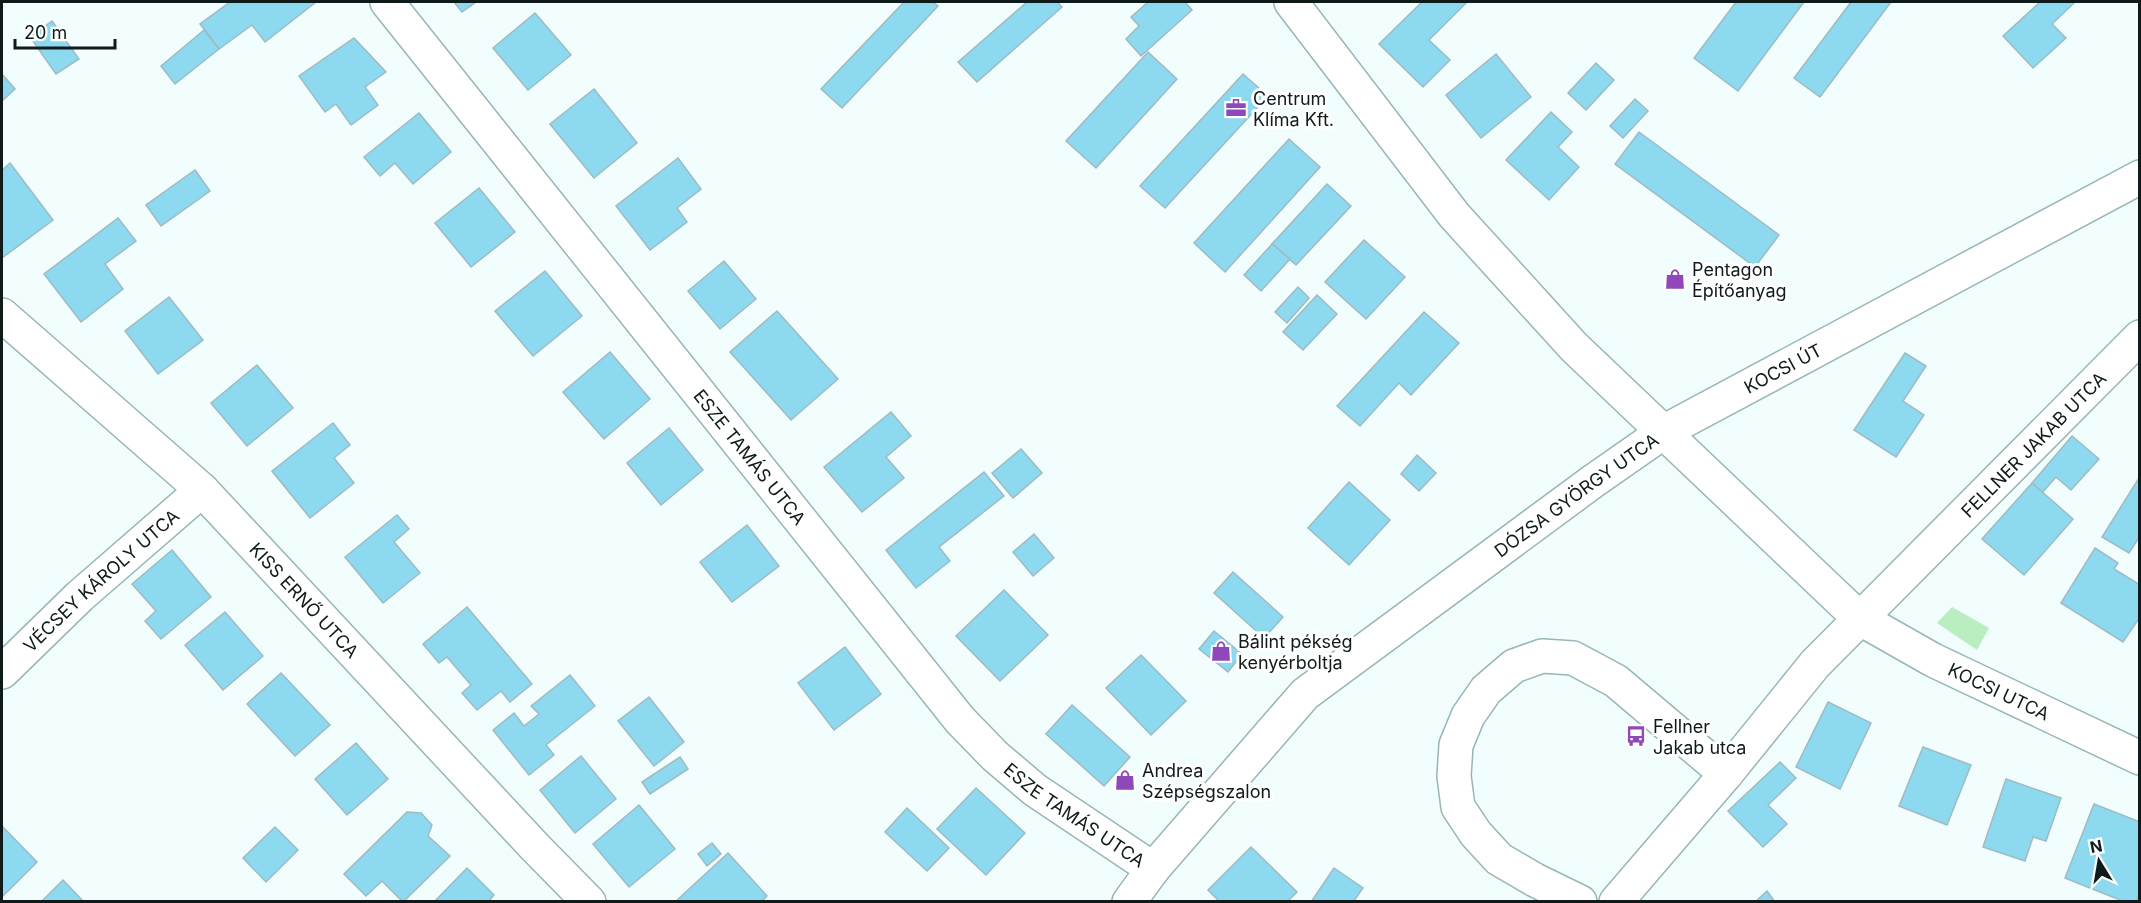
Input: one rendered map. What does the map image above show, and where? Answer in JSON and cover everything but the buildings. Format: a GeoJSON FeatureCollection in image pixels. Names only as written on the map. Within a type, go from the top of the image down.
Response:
{"type":"FeatureCollection","features":[{"type":"Feature","properties":{"kind":"street","name":"ESZE TAMÁS UTCA"},"geometry":{"type":"LineString","coordinates":[[387,2],[960,720],[995,756],[1035,790],[1153,869]]}},
{"type":"Feature","properties":{"kind":"street","name":"DÓZSA GYÖRGY UTCA"},"geometry":{"type":"LineString","coordinates":[[1129,902],[1153,869],[1305,694],[1592,482],[1665,431],[1574,347],[1454,215],[1291,2]]}},
{"type":"Feature","properties":{"kind":"street","name":"KOCSI ÚT"},"geometry":{"type":"LineString","coordinates":[[1665,431],[2139,177]]}},
{"type":"Feature","properties":{"kind":"street","name":"KISS ERNŐ UTCA"},"geometry":{"type":"LineString","coordinates":[[2,315],[202,490],[589,902]]}},
{"type":"Feature","properties":{"kind":"street","name":"FELLNER JAKAB UTCA"},"geometry":{"type":"LineString","coordinates":[[1616,902],[1726,774],[1815,664],[2139,337]]}},
{"type":"Feature","properties":{"kind":"street"},"geometry":{"type":"LineString","coordinates":[[1665,431],[1859,618]]}},
{"type":"Feature","properties":{"kind":"street","name":"VÉCSEY KÁROLY UTCA"},"geometry":{"type":"LineString","coordinates":[[2,672],[80,596],[202,490]]}},
{"type":"Feature","properties":{"kind":"street","name":"KOCSI UTCA"},"geometry":{"type":"LineString","coordinates":[[1859,618],[1933,660],[2139,758]]}},
{"type":"Feature","properties":{"kind":"street"},"geometry":{"type":"LineString","coordinates":[[1580,902],[1499,859],[1476,834],[1458,807],[1454,776],[1456,745],[1468,716],[1486,690],[1514,666],[1542,656],[1573,658],[1616,681],[1726,774]]}},
{"type":"Feature","properties":{"kind":"green space"},"geometry":{"type":"Polygon","coordinates":[[[1952,607],[1989,628],[1977,650],[1937,623],[1952,607]]]}},
{"type":"Feature","properties":{"kind":"place","name":"Centrum Klíma Kft."},"geometry":{"type":"Point","coordinates":[1236,108]}},
{"type":"Feature","properties":{"kind":"place","name":"Pentagon Építőanyag"},"geometry":{"type":"Point","coordinates":[1675,279]}},
{"type":"Feature","properties":{"kind":"place","name":"Bálint pékség kenyérboltja"},"geometry":{"type":"Point","coordinates":[1221,651]}},
{"type":"Feature","properties":{"kind":"place","name":"Fellner Jakab utca"},"geometry":{"type":"Point","coordinates":[1636,736]}},
{"type":"Feature","properties":{"kind":"place","name":"Andrea Szépségszalon"},"geometry":{"type":"Point","coordinates":[1125,780]}}]}
